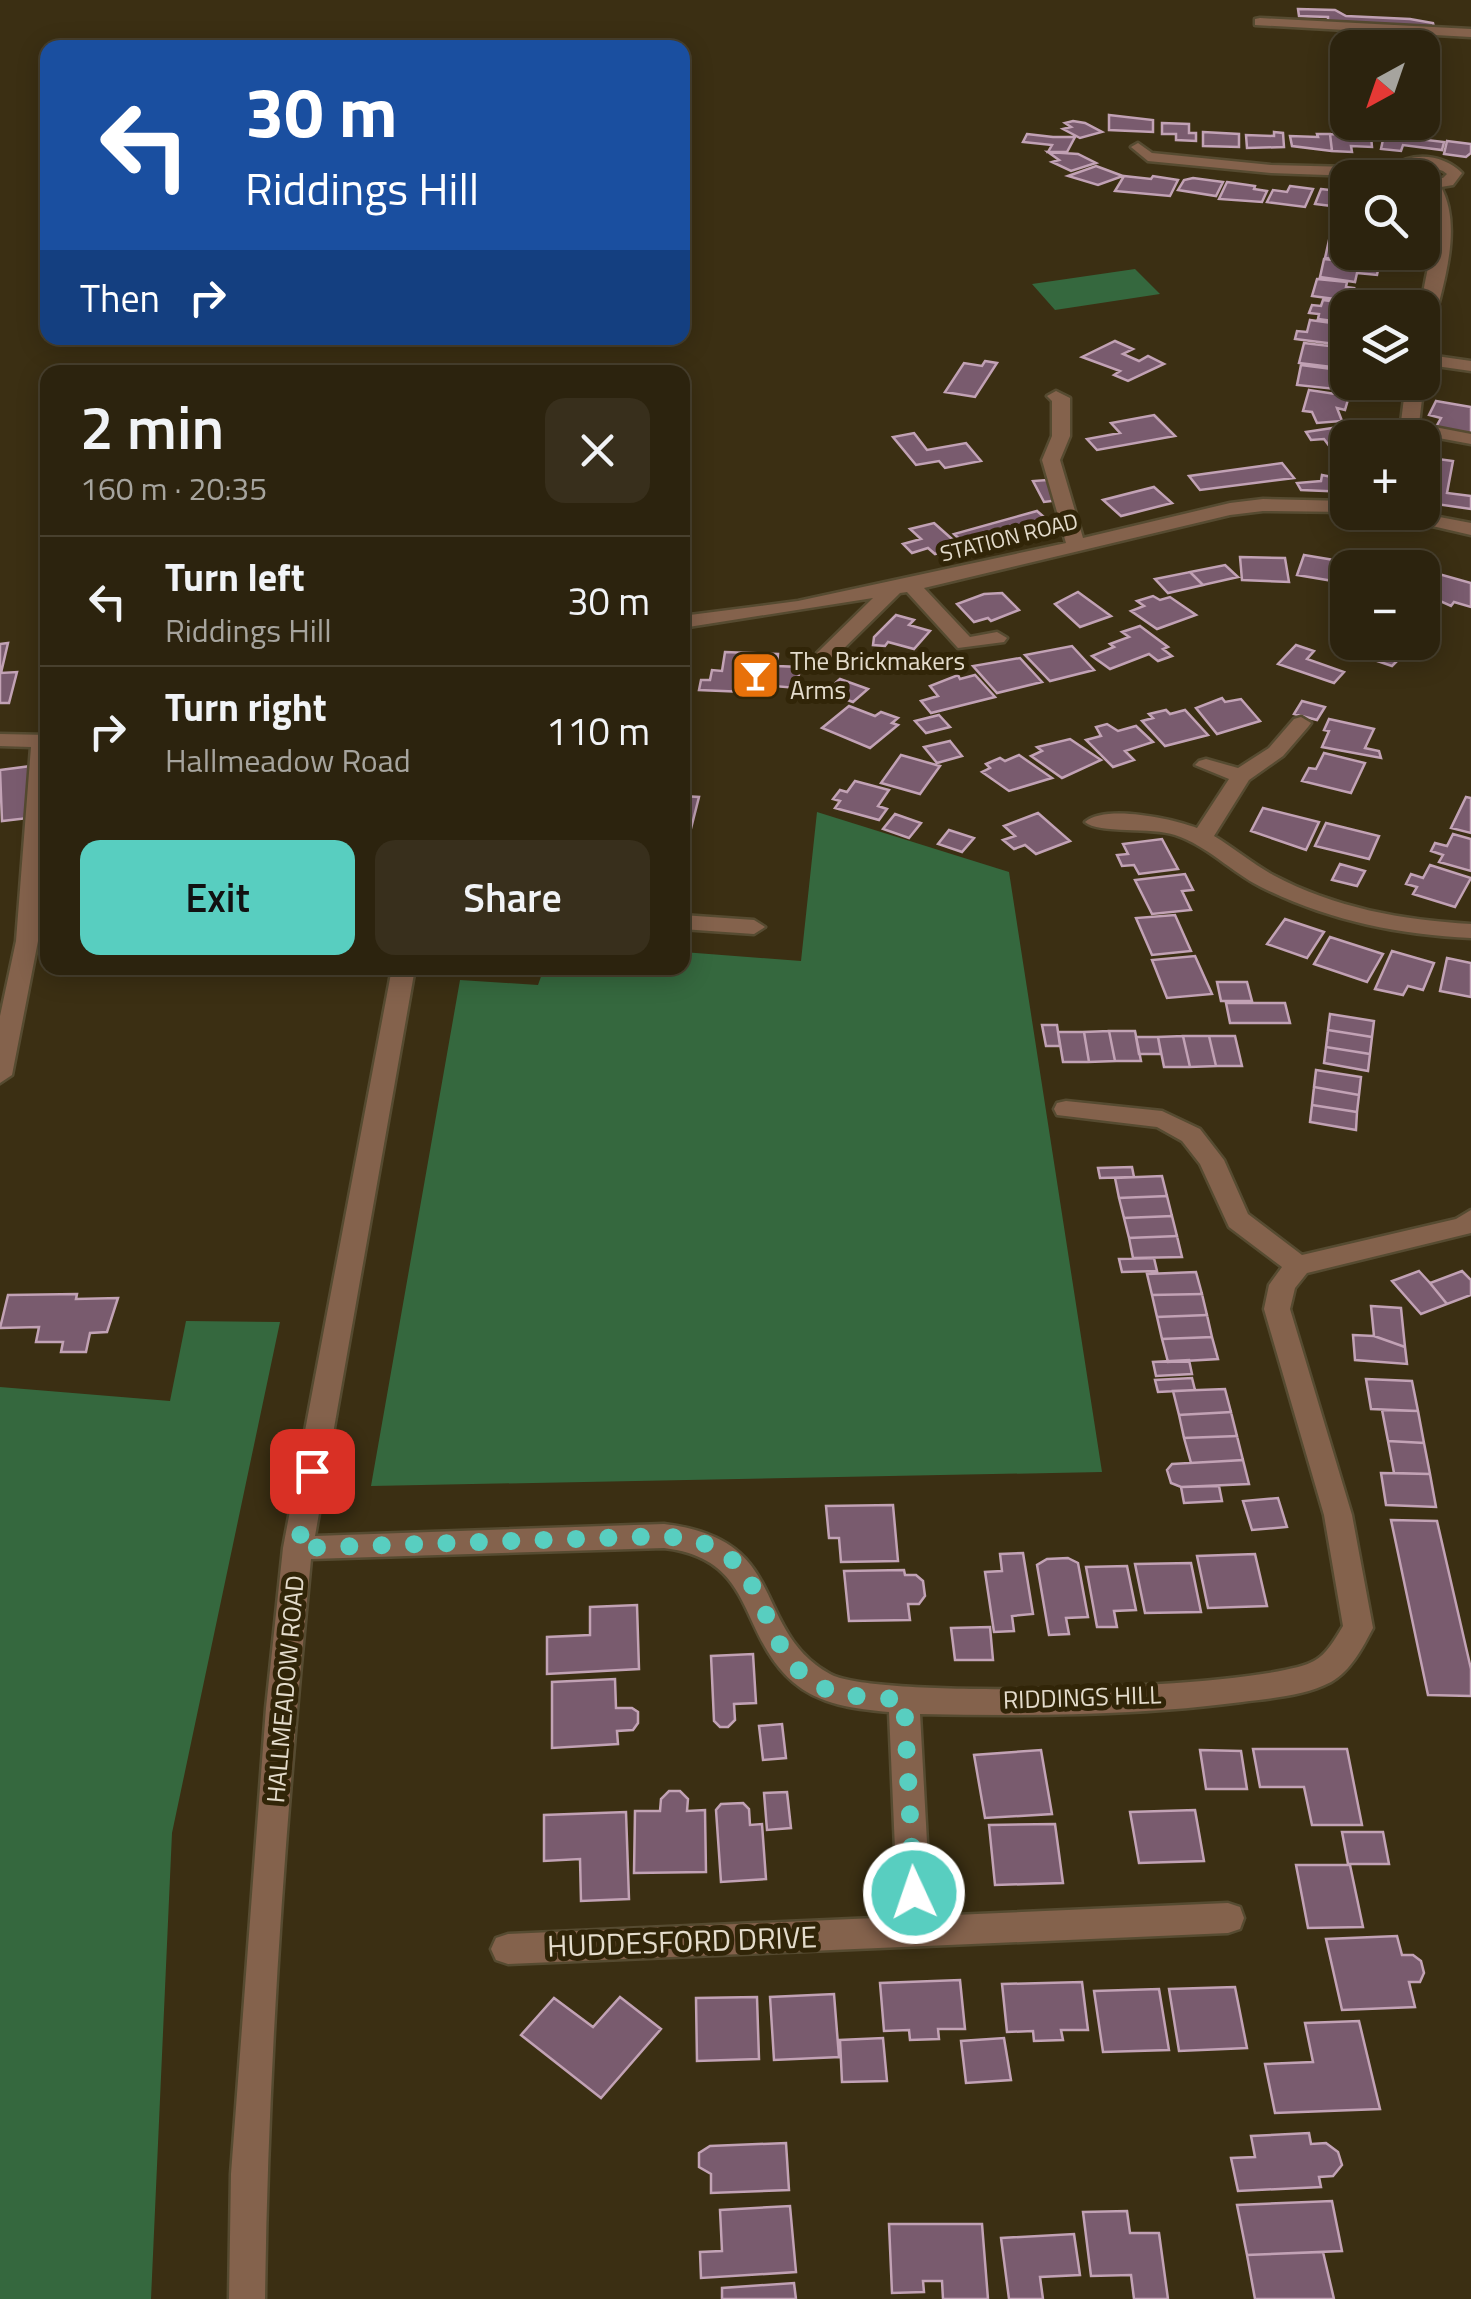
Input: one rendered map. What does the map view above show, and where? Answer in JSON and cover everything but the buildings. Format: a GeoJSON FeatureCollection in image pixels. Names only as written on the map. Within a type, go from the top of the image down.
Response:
{"type":"FeatureCollection","features":[{"type":"Feature","properties":{"kind":"street"},"geometry":{"type":"LineString","coordinates":[[1260,22],[1471,33]]}},
{"type":"Feature","properties":{"kind":"street"},"geometry":{"type":"LineString","coordinates":[[1130,163],[1143,152],[1271,169],[1330,172]]}},
{"type":"Feature","properties":{"kind":"street"},"geometry":{"type":"LineString","coordinates":[[1440,164],[1463,174]]}},
{"type":"Feature","properties":{"kind":"street"},"geometry":{"type":"LineString","coordinates":[[1440,202],[1440,244]]}},
{"type":"Feature","properties":{"kind":"street"},"geometry":{"type":"LineString","coordinates":[[1440,362],[1471,366]]}},
{"type":"Feature","properties":{"kind":"street"},"geometry":{"type":"LineString","coordinates":[[1056,396],[1061,398],[1063,409],[1061,436],[1051,460],[1076,546]]}},
{"type":"Feature","properties":{"kind":"street"},"geometry":{"type":"LineString","coordinates":[[1440,436],[1471,439]]}},
{"type":"Feature","properties":{"kind":"street","name":"STATION ROAD"},"geometry":{"type":"LineString","coordinates":[[690,621],[902,587],[1230,509],[1263,505],[1330,507]]}},
{"type":"Feature","properties":{"kind":"street"},"geometry":{"type":"LineString","coordinates":[[1440,523],[1471,529]]}},
{"type":"Feature","properties":{"kind":"street"},"geometry":{"type":"LineString","coordinates":[[824,656],[902,587],[957,646],[996,638]]}},
{"type":"Feature","properties":{"kind":"street"},"geometry":{"type":"LineString","coordinates":[[1202,838],[1241,776],[1276,752],[1301,723]]}},
{"type":"Feature","properties":{"kind":"street"},"geometry":{"type":"LineString","coordinates":[[0,740],[40,741]]}},
{"type":"Feature","properties":{"kind":"street"},"geometry":{"type":"LineString","coordinates":[[1206,764],[1241,776]]}},
{"type":"Feature","properties":{"kind":"street"},"geometry":{"type":"LineString","coordinates":[[0,1075],[27,941],[40,797]]}},
{"type":"Feature","properties":{"kind":"street"},"geometry":{"type":"LineString","coordinates":[[1096,822],[1129,820],[1170,825],[1202,838],[1269,882],[1330,908],[1391,926],[1471,931]]}},
{"type":"Feature","properties":{"kind":"street"},"geometry":{"type":"LineString","coordinates":[[690,923],[754,927]]}},
{"type":"Feature","properties":{"kind":"street","name":"HALLMEADOW ROAD"},"geometry":{"type":"LineString","coordinates":[[246,2299],[249,2174],[281,1708],[298,1548],[403,975]]}},
{"type":"Feature","properties":{"kind":"street"},"geometry":{"type":"LineString","coordinates":[[1066,1109],[1162,1119],[1191,1135],[1211,1160],[1238,1220],[1298,1266],[1469,1226]]}},
{"type":"Feature","properties":{"kind":"street","name":"RIDDINGS HILL"},"geometry":{"type":"LineString","coordinates":[[298,1548],[664,1536],[705,1542],[730,1558],[751,1588],[778,1648],[802,1673],[829,1690],[904,1700],[1098,1702],[1250,1686],[1319,1674],[1340,1656],[1358,1628],[1338,1515],[1277,1308],[1282,1286],[1298,1266]]}},
{"type":"Feature","properties":{"kind":"street"},"geometry":{"type":"LineString","coordinates":[[904,1700],[916,1932]]}},
{"type":"Feature","properties":{"kind":"street","name":"HUDDESFORD DRIVE"},"geometry":{"type":"LineString","coordinates":[[508,1949],[1228,1918]]}},
{"type":"Feature","properties":{"kind":"green space"},"geometry":{"type":"Polygon","coordinates":[[[1135,269],[1160,294],[1055,310],[1032,284],[1135,269]]]}},
{"type":"Feature","properties":{"kind":"green space"},"geometry":{"type":"Polygon","coordinates":[[[817,812],[1009,872],[1102,1472],[371,1486],[460,980],[538,985],[542,975],[690,975],[690,953],[801,961],[817,812]]]}},
{"type":"Feature","properties":{"kind":"green space"},"geometry":{"type":"Polygon","coordinates":[[[186,1321],[280,1322],[172,1833],[151,2299],[0,2299],[0,1387],[170,1401],[186,1321]]]}},
{"type":"Feature","properties":{"kind":"place","name":"The Brickmakers Arms"},"geometry":{"type":"Point","coordinates":[755,675]}},
{"type":"Feature","properties":{"kind":"route"},"geometry":{"type":"LineString","coordinates":[[312,1471],[298,1548],[664,1536],[705,1542],[730,1558],[751,1588],[778,1648],[802,1673],[829,1690],[904,1700],[914,1893]]}}]}
